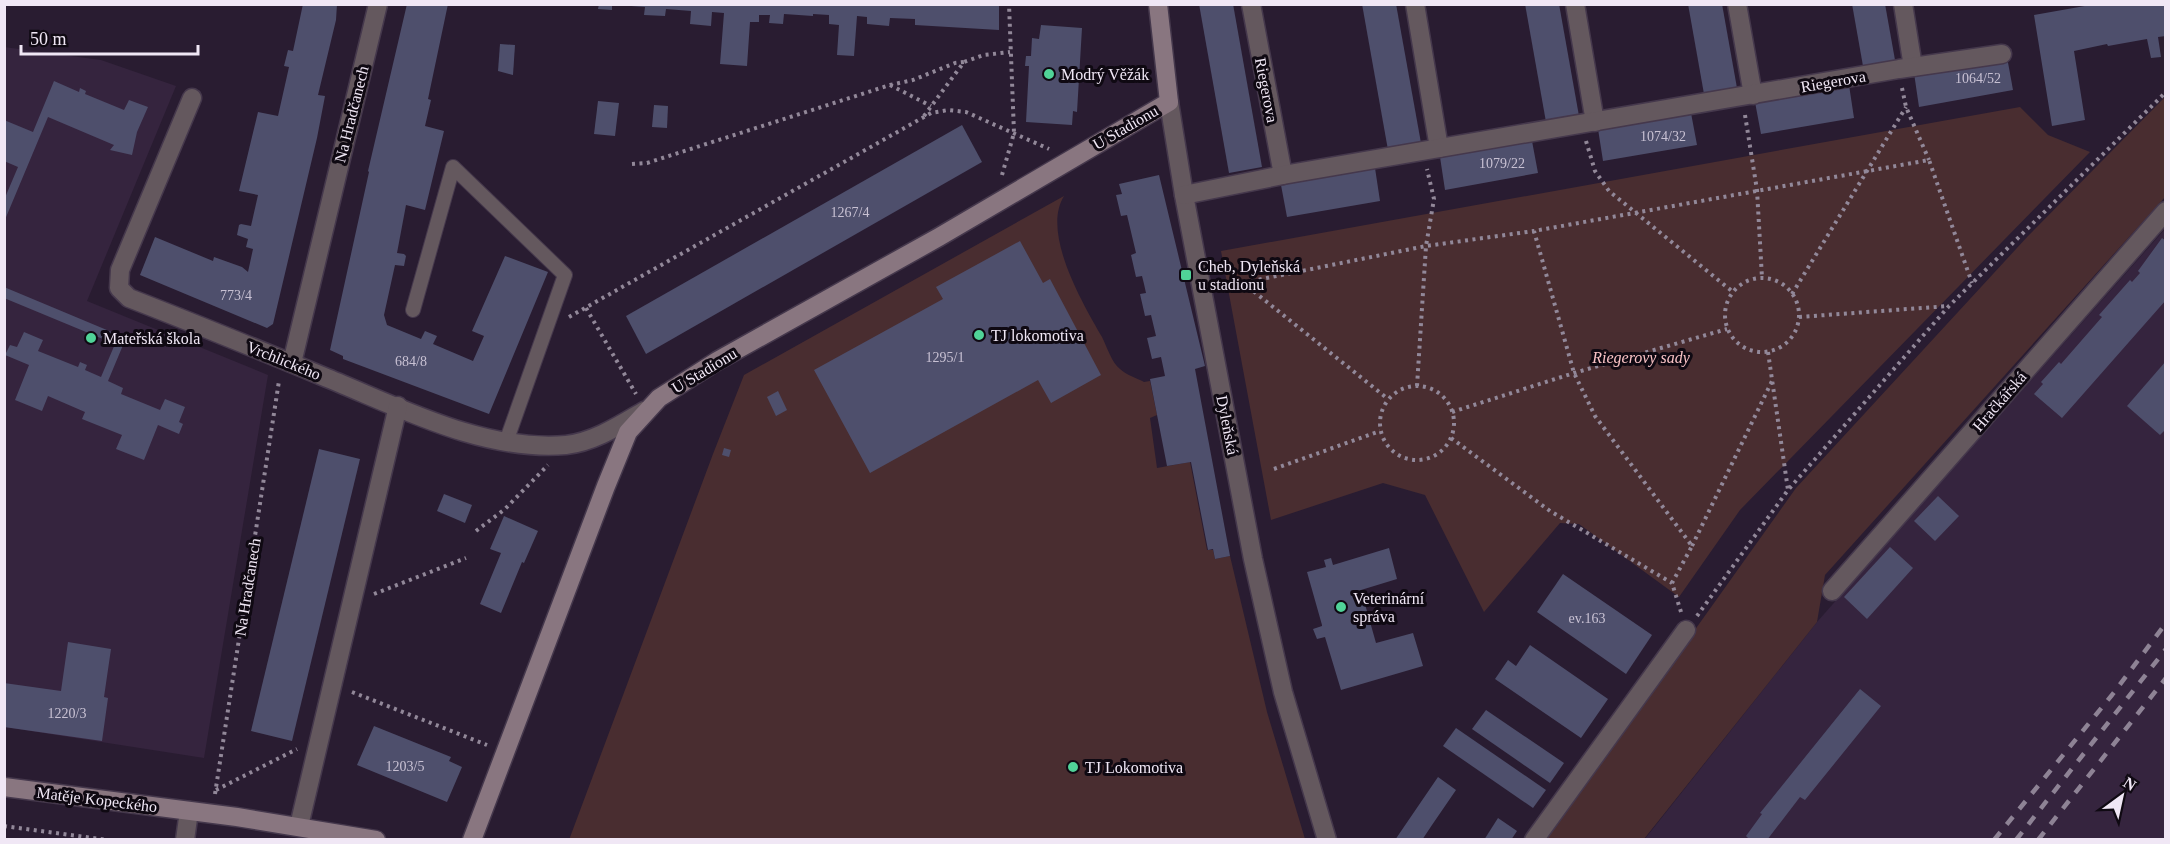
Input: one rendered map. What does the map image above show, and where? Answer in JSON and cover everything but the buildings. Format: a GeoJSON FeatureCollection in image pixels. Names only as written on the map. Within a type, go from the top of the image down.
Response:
{"type":"FeatureCollection","features":[{"type":"Feature","properties":{"kind":"street","name":"Na Hradčanech"},"geometry":{"type":"LineString","coordinates":[[287,361],[378,4]]}},
{"type":"Feature","properties":{"kind":"street","name":"Dyleňská"},"geometry":{"type":"LineString","coordinates":[[1158,4],[1169,102],[1184,195],[1253,559],[1283,692],[1327,840]]}},
{"type":"Feature","properties":{"kind":"street","name":"Riegerova"},"geometry":{"type":"LineString","coordinates":[[1251,4],[1283,175]]}},
{"type":"Feature","properties":{"kind":"street"},"geometry":{"type":"LineString","coordinates":[[1414,4],[1431,150]]}},
{"type":"Feature","properties":{"kind":"street"},"geometry":{"type":"LineString","coordinates":[[1575,4],[1588,124]]}},
{"type":"Feature","properties":{"kind":"street"},"geometry":{"type":"LineString","coordinates":[[1737,4],[1748,95]]}},
{"type":"Feature","properties":{"kind":"street"},"geometry":{"type":"LineString","coordinates":[[1903,4],[1906,68]]}},
{"type":"Feature","properties":{"kind":"street","name":"Riegerova"},"geometry":{"type":"LineString","coordinates":[[1184,195],[1283,175],[1906,68],[2002,54]]}},
{"type":"Feature","properties":{"kind":"street","name":"Vrchlického"},"geometry":{"type":"LineString","coordinates":[[192,98],[120,270],[119,288],[129,298],[466,433],[506,442],[567,445],[594,438],[646,410]]}},
{"type":"Feature","properties":{"kind":"street","name":"U Stadionu"},"geometry":{"type":"LineString","coordinates":[[472,840],[628,432],[646,410],[659,398],[717,361],[994,205],[1169,102]]}},
{"type":"Feature","properties":{"kind":"street","name":"Hračkářská"},"geometry":{"type":"LineString","coordinates":[[1832,591],[2166,211]]}},
{"type":"Feature","properties":{"kind":"street"},"geometry":{"type":"LineString","coordinates":[[299,826],[398,406]]}},
{"type":"Feature","properties":{"kind":"street"},"geometry":{"type":"LineString","coordinates":[[1534,840],[1686,630]]}},
{"type":"Feature","properties":{"kind":"street","name":"Matěje Kopeckého"},"geometry":{"type":"LineString","coordinates":[[4,788],[299,826],[376,840]]}},
{"type":"Feature","properties":{"kind":"street"},"geometry":{"type":"LineString","coordinates":[[185,840],[189,811]]}},
{"type":"Feature","properties":{"kind":"lane"},"geometry":{"type":"LineString","coordinates":[[413,310],[453,167],[565,275],[506,442]]}},
{"type":"Feature","properties":{"kind":"path"},"geometry":{"type":"LineString","coordinates":[[994,205],[1014,133],[1009,4]]}},
{"type":"Feature","properties":{"kind":"path"},"geometry":{"type":"LineString","coordinates":[[632,164],[647,163],[890,85],[913,80],[955,63],[984,55],[1010,52]]}},
{"type":"Feature","properties":{"kind":"path"},"geometry":{"type":"LineString","coordinates":[[924,117],[964,62]]}},
{"type":"Feature","properties":{"kind":"path"},"geometry":{"type":"LineString","coordinates":[[1906,68],[1906,107],[1929,160],[1972,283]]}},
{"type":"Feature","properties":{"kind":"path"},"geometry":{"type":"LineString","coordinates":[[890,85],[931,106]]}},
{"type":"Feature","properties":{"kind":"path"},"geometry":{"type":"LineString","coordinates":[[1686,630],[1788,490],[1950,306],[2166,92]]}},
{"type":"Feature","properties":{"kind":"path"},"geometry":{"type":"LineString","coordinates":[[1748,95],[1762,278]]}},
{"type":"Feature","properties":{"kind":"path"},"geometry":{"type":"LineString","coordinates":[[1792,294],[1906,107]]}},
{"type":"Feature","properties":{"kind":"path"},"geometry":{"type":"LineString","coordinates":[[545,331],[931,113],[948,110],[966,112],[1051,151]]}},
{"type":"Feature","properties":{"kind":"path"},"geometry":{"type":"LineString","coordinates":[[1588,124],[1595,171],[1609,191],[1732,292]]}},
{"type":"Feature","properties":{"kind":"path"},"geometry":{"type":"LineString","coordinates":[[1418,386],[1426,246],[1434,199],[1431,150]]}},
{"type":"Feature","properties":{"kind":"path"},"geometry":{"type":"LineString","coordinates":[[1203,292],[1242,282],[1426,246],[1534,231],[1929,160]]}},
{"type":"Feature","properties":{"kind":"path"},"geometry":{"type":"LineString","coordinates":[[1534,231],[1574,373],[1595,416],[1692,546]]}},
{"type":"Feature","properties":{"kind":"path"},"geometry":{"type":"LineString","coordinates":[[1762,278],[1774,280],[1792,294],[1799,317],[1790,340],[1780,348],[1768,352],[1755,352],[1744,348],[1734,340],[1727,329],[1725,316],[1726,303],[1732,292],[1751,280],[1762,278]]}},
{"type":"Feature","properties":{"kind":"path"},"geometry":{"type":"LineString","coordinates":[[1242,282],[1388,399]]}},
{"type":"Feature","properties":{"kind":"path"},"geometry":{"type":"LineString","coordinates":[[1799,317],[1950,306]]}},
{"type":"Feature","properties":{"kind":"path"},"geometry":{"type":"LineString","coordinates":[[586,308],[646,410]]}},
{"type":"Feature","properties":{"kind":"path"},"geometry":{"type":"LineString","coordinates":[[1452,412],[1574,373],[1727,329]]}},
{"type":"Feature","properties":{"kind":"path"},"geometry":{"type":"LineString","coordinates":[[1768,352],[1788,490]]}},
{"type":"Feature","properties":{"kind":"path","name":"Na Hradčanech"},"geometry":{"type":"LineString","coordinates":[[212,814],[287,361]]}},
{"type":"Feature","properties":{"kind":"path"},"geometry":{"type":"LineString","coordinates":[[1672,583],[1772,381]]}},
{"type":"Feature","properties":{"kind":"path"},"geometry":{"type":"LineString","coordinates":[[1407,387],[1429,388],[1439,393],[1452,412],[1454,425],[1451,438],[1445,448],[1436,455],[1413,460],[1392,451],[1380,431],[1379,420],[1382,408],[1388,399],[1407,387]]}},
{"type":"Feature","properties":{"kind":"path"},"geometry":{"type":"LineString","coordinates":[[1274,469],[1380,431]]}},
{"type":"Feature","properties":{"kind":"path"},"geometry":{"type":"LineString","coordinates":[[1451,438],[1550,512],[1672,583],[1686,630]]}},
{"type":"Feature","properties":{"kind":"path"},"geometry":{"type":"LineString","coordinates":[[476,531],[505,509],[567,445]]}},
{"type":"Feature","properties":{"kind":"path"},"geometry":{"type":"LineString","coordinates":[[351,603],[466,558]]}},
{"type":"Feature","properties":{"kind":"path"},"geometry":{"type":"LineString","coordinates":[[332,684],[505,752]]}},
{"type":"Feature","properties":{"kind":"path"},"geometry":{"type":"LineString","coordinates":[[216,790],[319,738]]}},
{"type":"Feature","properties":{"kind":"path"},"geometry":{"type":"LineString","coordinates":[[4,826],[108,840]]}},
{"type":"Feature","properties":{"kind":"shaded area","name":"Mateřská škola"},"geometry":{"type":"Polygon","coordinates":[[[4,47],[101,60],[176,86],[87,301],[268,375],[204,758],[5,727],[4,47]]]}},
{"type":"Feature","properties":{"kind":"shaded area"},"geometry":{"type":"Polygon","coordinates":[[[2165,229],[2165,839],[1644,840],[1817,622],[2165,229]]]}},
{"type":"Feature","properties":{"kind":"green space"},"geometry":{"type":"Polygon","coordinates":[[[2165,97],[2165,197],[1825,575],[1817,622],[1644,839],[1545,840],[1796,488],[2028,236],[2165,97]]]}},
{"type":"Feature","properties":{"kind":"green space","name":"Riegerovy sady"},"geometry":{"type":"Polygon","coordinates":[[[2020,107],[2048,135],[2090,152],[1740,510],[1679,597],[1579,524],[1560,523],[1484,612],[1425,495],[1383,483],[1271,520],[1221,251],[2020,107]]]}},
{"type":"Feature","properties":{"kind":"green space"},"geometry":{"type":"Polygon","coordinates":[[[1064,196],[1058,211],[1058,229],[1067,268],[1076,288],[1117,366],[1125,373],[1144,382],[1150,381],[1157,415],[1150,418],[1157,468],[1190,462],[1207,550],[1213,550],[1215,559],[1230,556],[1267,712],[1305,839],[569,840],[744,375],[1064,196]]]}},
{"type":"Feature","properties":{"kind":"railway"},"geometry":{"type":"LineString","coordinates":[[1994,840],[2112,695],[2166,623]]}},
{"type":"Feature","properties":{"kind":"railway"},"geometry":{"type":"LineString","coordinates":[[2016,840],[2166,649]]}},
{"type":"Feature","properties":{"kind":"railway"},"geometry":{"type":"LineString","coordinates":[[2038,840],[2166,678]]}},
{"type":"Feature","properties":{"kind":"place","name":"Modrý Věžák"},"geometry":{"type":"Point","coordinates":[1049,74]}},
{"type":"Feature","properties":{"kind":"place","name":"Cheb, Dyleňská u stadionu"},"geometry":{"type":"Point","coordinates":[1186,275]}},
{"type":"Feature","properties":{"kind":"place","name":"TJ lokomotiva"},"geometry":{"type":"Point","coordinates":[979,335]}},
{"type":"Feature","properties":{"kind":"place","name":"Mateřská škola"},"geometry":{"type":"Point","coordinates":[91,338]}},
{"type":"Feature","properties":{"kind":"place","name":"Veterinární správa"},"geometry":{"type":"Point","coordinates":[1341,607]}},
{"type":"Feature","properties":{"kind":"place","name":"TJ Lokomotiva"},"geometry":{"type":"Point","coordinates":[1073,767]}}]}
